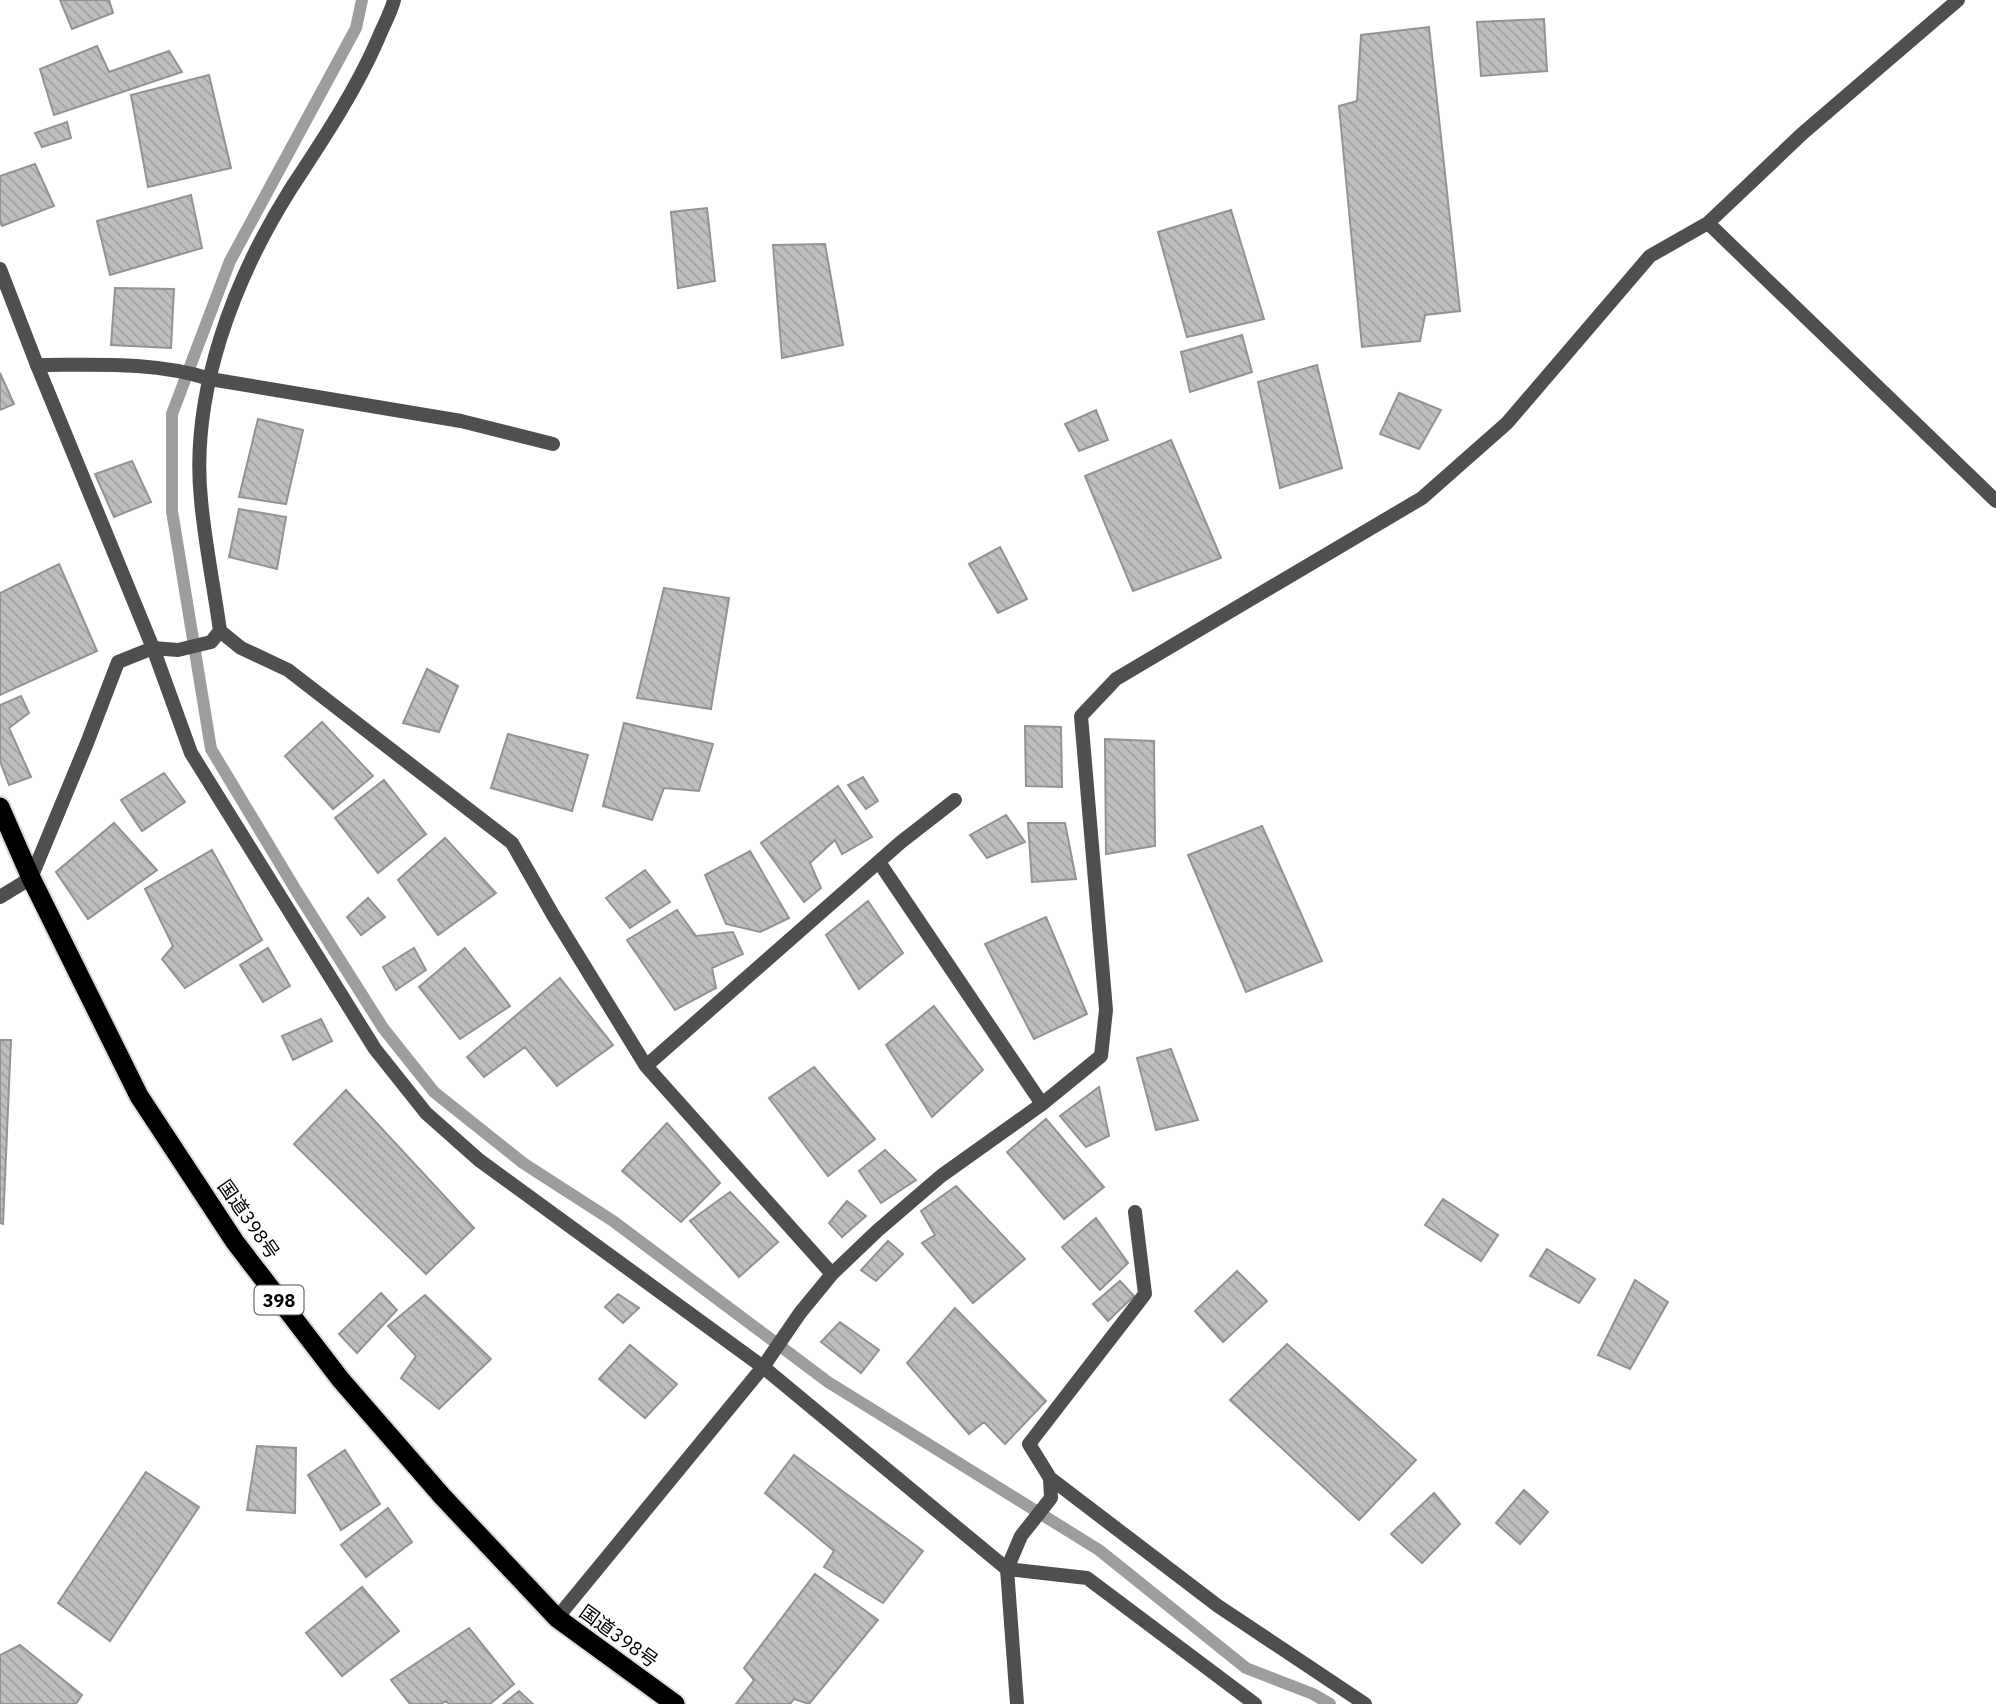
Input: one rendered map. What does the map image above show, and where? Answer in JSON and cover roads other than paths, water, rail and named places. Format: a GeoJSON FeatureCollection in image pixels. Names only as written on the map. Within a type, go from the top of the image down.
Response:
{"type":"FeatureCollection","features":[{"type":"Feature","properties":{"kind":"highway","name":"国道398号"},"geometry":{"type":"LineString","coordinates":[[0,807],[31,878],[139,1096],[235,1242],[360,1401],[442,1496],[557,1618],[674,1704]]}},
{"type":"Feature","properties":{"kind":"street"},"geometry":{"type":"LineString","coordinates":[[216,636],[201,498],[200,439],[204,377],[253,256],[369,60],[394,0]]}},
{"type":"Feature","properties":{"kind":"street"},"geometry":{"type":"LineString","coordinates":[[557,1618],[766,1364],[800,1313],[832,1274],[941,1176],[1042,1104],[1101,1056],[1106,1010],[1081,716],[1116,679],[1422,498],[1507,423],[1650,256],[1708,223],[1803,133],[1958,0]]}},
{"type":"Feature","properties":{"kind":"street"},"geometry":{"type":"LineString","coordinates":[[1708,223],[1996,501]]}},
{"type":"Feature","properties":{"kind":"street"},"geometry":{"type":"LineString","coordinates":[[0,269],[153,648],[191,753],[375,1049],[426,1113],[479,1160],[766,1364],[1007,1569],[1087,1578],[1255,1704]]}},
{"type":"Feature","properties":{"kind":"street"},"geometry":{"type":"LineString","coordinates":[[37,365],[133,365],[179,371],[461,421],[553,444]]}},
{"type":"Feature","properties":{"kind":"street"},"geometry":{"type":"LineString","coordinates":[[0,897],[31,878],[118,662],[153,648],[178,650],[216,636],[288,670],[512,843],[646,1066],[832,1274]]}},
{"type":"Feature","properties":{"kind":"street"},"geometry":{"type":"LineString","coordinates":[[646,1066],[901,842],[955,800]]}},
{"type":"Feature","properties":{"kind":"street"},"geometry":{"type":"LineString","coordinates":[[879,862],[1042,1104]]}},
{"type":"Feature","properties":{"kind":"street"},"geometry":{"type":"LineString","coordinates":[[1135,1212],[1145,1294],[1029,1444],[1050,1478],[1218,1606],[1365,1704]]}},
{"type":"Feature","properties":{"kind":"street"},"geometry":{"type":"LineString","coordinates":[[1017,1704],[1007,1569],[1021,1536],[1051,1498],[1050,1478]]}},
{"type":"Feature","properties":{"kind":"waterway"},"geometry":{"type":"LineString","coordinates":[[362,0],[356,28],[230,261],[172,414],[172,511],[211,749],[383,1028],[434,1092],[523,1163],[613,1221],[828,1382],[1099,1550],[1246,1668],[1313,1694],[1330,1704]]}}]}
